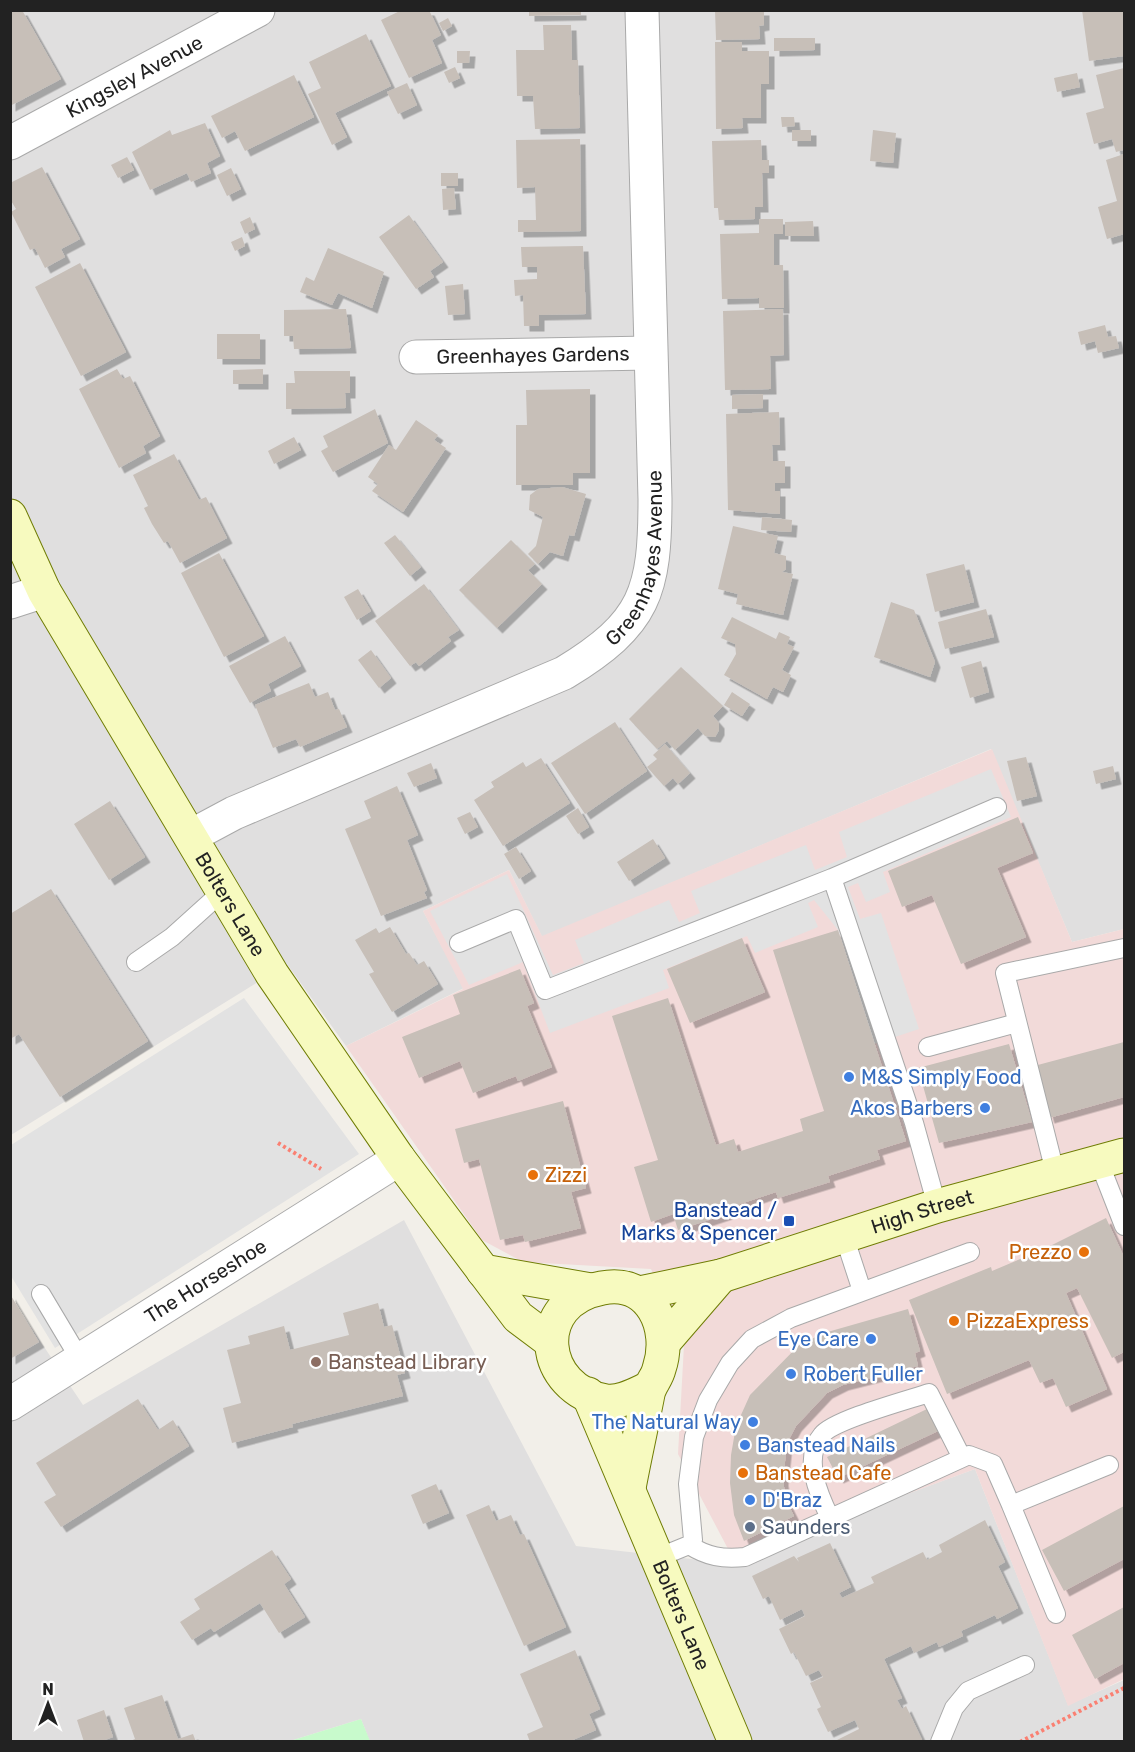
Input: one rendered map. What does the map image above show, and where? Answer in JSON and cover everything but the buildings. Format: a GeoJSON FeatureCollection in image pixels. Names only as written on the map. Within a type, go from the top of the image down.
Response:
{"type":"FeatureCollection","features":[{"type":"Feature","properties":{"kind":"main road","name":"Bolters Lane"},"geometry":{"type":"LineString","coordinates":[[10,516],[44,591],[272,974],[399,1159],[483,1271],[518,1317],[549,1341]]}},
{"type":"Feature","properties":{"kind":"main road","name":"High Street"},"geometry":{"type":"LineString","coordinates":[[640,1293],[721,1276],[937,1206],[1112,1158]]}},
{"type":"Feature","properties":{"kind":"main road"},"geometry":{"type":"LineString","coordinates":[[483,1271],[591,1290]]}},
{"type":"Feature","properties":{"kind":"main road"},"geometry":{"type":"LineString","coordinates":[[664,1342],[721,1276]]}},
{"type":"Feature","properties":{"kind":"main road"},"geometry":{"type":"LineString","coordinates":[[629,1488],[649,1388],[660,1369],[664,1342],[655,1308],[640,1293],[616,1285],[591,1290],[571,1301],[554,1320],[549,1341],[555,1362],[568,1381],[588,1394],[607,1401],[625,1399],[649,1388]]}},
{"type":"Feature","properties":{"kind":"main road","name":"Bolters Lane"},"geometry":{"type":"LineString","coordinates":[[588,1394],[735,1742]]}},
{"type":"Feature","properties":{"kind":"street","name":"Kingsley Avenue"},"geometry":{"type":"LineString","coordinates":[[10,143],[258,10]]}},
{"type":"Feature","properties":{"kind":"street","name":"Greenhayes Avenue"},"geometry":{"type":"LineString","coordinates":[[191,836],[234,813],[564,673],[598,652],[625,627],[646,591],[655,552],[642,10]]}},
{"type":"Feature","properties":{"kind":"street","name":"Greenhayes Gardens"},"geometry":{"type":"LineString","coordinates":[[416,357],[650,353]]}},
{"type":"Feature","properties":{"kind":"street"},"geometry":{"type":"LineString","coordinates":[[10,602],[44,591]]}},
{"type":"Feature","properties":{"kind":"street","name":"The Horseshoe"},"geometry":{"type":"LineString","coordinates":[[10,1404],[399,1159]]}},
{"type":"Feature","properties":{"kind":"lane"},"geometry":{"type":"LineString","coordinates":[[459,943],[516,920],[545,990],[832,878],[997,807]]}},
{"type":"Feature","properties":{"kind":"lane"},"geometry":{"type":"LineString","coordinates":[[832,878],[914,1123],[937,1206]]}},
{"type":"Feature","properties":{"kind":"lane"},"geometry":{"type":"LineString","coordinates":[[136,962],[172,937],[223,891]]}},
{"type":"Feature","properties":{"kind":"lane"},"geometry":{"type":"LineString","coordinates":[[1055,1172],[1005,973],[1125,948]]}},
{"type":"Feature","properties":{"kind":"lane"},"geometry":{"type":"LineString","coordinates":[[928,1047],[1017,1023]]}},
{"type":"Feature","properties":{"kind":"lane"},"geometry":{"type":"LineString","coordinates":[[1112,1158],[1125,1226]]}},
{"type":"Feature","properties":{"kind":"lane"},"geometry":{"type":"LineString","coordinates":[[844,1236],[862,1291]]}},
{"type":"Feature","properties":{"kind":"lane"},"geometry":{"type":"LineString","coordinates":[[657,1558],[689,1545],[693,1540],[688,1484],[694,1437],[708,1400],[730,1364],[752,1339],[791,1318],[970,1252]]}},
{"type":"Feature","properties":{"kind":"lane"},"geometry":{"type":"LineString","coordinates":[[40,1294],[81,1361]]}},
{"type":"Feature","properties":{"kind":"lane"},"geometry":{"type":"LineString","coordinates":[[830,1518],[820,1498],[814,1476],[814,1453],[822,1434],[846,1421],[929,1393],[962,1458]]}},
{"type":"Feature","properties":{"kind":"lane"},"geometry":{"type":"LineString","coordinates":[[689,1545],[706,1556],[727,1559],[745,1557],[969,1455],[993,1464],[1056,1614]]}},
{"type":"Feature","properties":{"kind":"lane"},"geometry":{"type":"LineString","coordinates":[[1011,1505],[1109,1465]]}},
{"type":"Feature","properties":{"kind":"lane"},"geometry":{"type":"LineString","coordinates":[[940,1742],[954,1708],[968,1691],[1025,1665]]}},
{"type":"Feature","properties":{"kind":"path"},"geometry":{"type":"LineString","coordinates":[[278,1143],[355,1187]]}},
{"type":"Feature","properties":{"kind":"path"},"geometry":{"type":"LineString","coordinates":[[1020,1742],[1125,1688]]}},
{"type":"Feature","properties":{"kind":"shaded area"},"geometry":{"type":"Polygon","coordinates":[[[11,11],[1124,11],[1124,929],[1072,942],[991,749],[542,937],[509,870],[423,911],[464,988],[346,1046],[287,964],[11,1135],[11,11]]]}},
{"type":"Feature","properties":{"kind":"shaded area"},"geometry":{"type":"Polygon","coordinates":[[[992,749],[1072,942],[1124,929],[1124,1679],[1068,1706],[975,1469],[823,1525],[736,1564],[678,1454],[684,1345],[651,1269],[523,1262],[482,1240],[346,1046],[463,989],[423,911],[509,870],[542,936],[992,749]]]}},
{"type":"Feature","properties":{"kind":"shaded area"},"geometry":{"type":"Polygon","coordinates":[[[991,769],[1011,817],[883,872],[890,892],[866,902],[858,883],[848,887],[860,919],[881,913],[919,1029],[874,1044],[838,930],[814,900],[808,903],[818,927],[755,953],[747,936],[663,970],[669,988],[550,1033],[523,962],[469,985],[430,911],[507,874],[553,975],[584,963],[575,940],[669,900],[679,922],[700,913],[691,891],[806,845],[815,870],[847,857],[839,832],[991,769]]]}},
{"type":"Feature","properties":{"kind":"shaded area"},"geometry":{"type":"Polygon","coordinates":[[[244,998],[359,1154],[55,1348],[11,1276],[11,1145],[244,998]]]}},
{"type":"Feature","properties":{"kind":"shaded area"},"geometry":{"type":"Polygon","coordinates":[[[404,1220],[576,1546],[736,1564],[823,1525],[975,1469],[1068,1705],[1124,1680],[1124,1741],[370,1742],[361,1719],[290,1741],[11,1741],[10,1296],[83,1405],[404,1220]]]}},
{"type":"Feature","properties":{"kind":"green space"},"geometry":{"type":"Polygon","coordinates":[[[361,1719],[370,1741],[290,1741],[361,1719]]]}},
{"type":"Feature","properties":{"kind":"place","name":"M&S Simply Food"},"geometry":{"type":"Point","coordinates":[849,1077]}},
{"type":"Feature","properties":{"kind":"place","name":"Akos Barbers"},"geometry":{"type":"Point","coordinates":[985,1108]}},
{"type":"Feature","properties":{"kind":"place","name":"Zizzi"},"geometry":{"type":"Point","coordinates":[533,1175]}},
{"type":"Feature","properties":{"kind":"place","name":"Banstead / Marks & Spencer"},"geometry":{"type":"Point","coordinates":[789,1221]}},
{"type":"Feature","properties":{"kind":"place","name":"Prezzo"},"geometry":{"type":"Point","coordinates":[1084,1252]}},
{"type":"Feature","properties":{"kind":"place","name":"PizzaExpress"},"geometry":{"type":"Point","coordinates":[954,1321]}},
{"type":"Feature","properties":{"kind":"place","name":"Eye Care"},"geometry":{"type":"Point","coordinates":[871,1339]}},
{"type":"Feature","properties":{"kind":"place","name":"Banstead Library"},"geometry":{"type":"Point","coordinates":[316,1362]}},
{"type":"Feature","properties":{"kind":"place","name":"Robert Fuller"},"geometry":{"type":"Point","coordinates":[791,1374]}},
{"type":"Feature","properties":{"kind":"place","name":"The Natural Way"},"geometry":{"type":"Point","coordinates":[753,1422]}},
{"type":"Feature","properties":{"kind":"place","name":"Banstead Nails"},"geometry":{"type":"Point","coordinates":[745,1445]}},
{"type":"Feature","properties":{"kind":"place","name":"Banstead Cafe"},"geometry":{"type":"Point","coordinates":[743,1473]}},
{"type":"Feature","properties":{"kind":"place","name":"D'Braz"},"geometry":{"type":"Point","coordinates":[750,1500]}},
{"type":"Feature","properties":{"kind":"place","name":"Saunders"},"geometry":{"type":"Point","coordinates":[750,1527]}}]}
